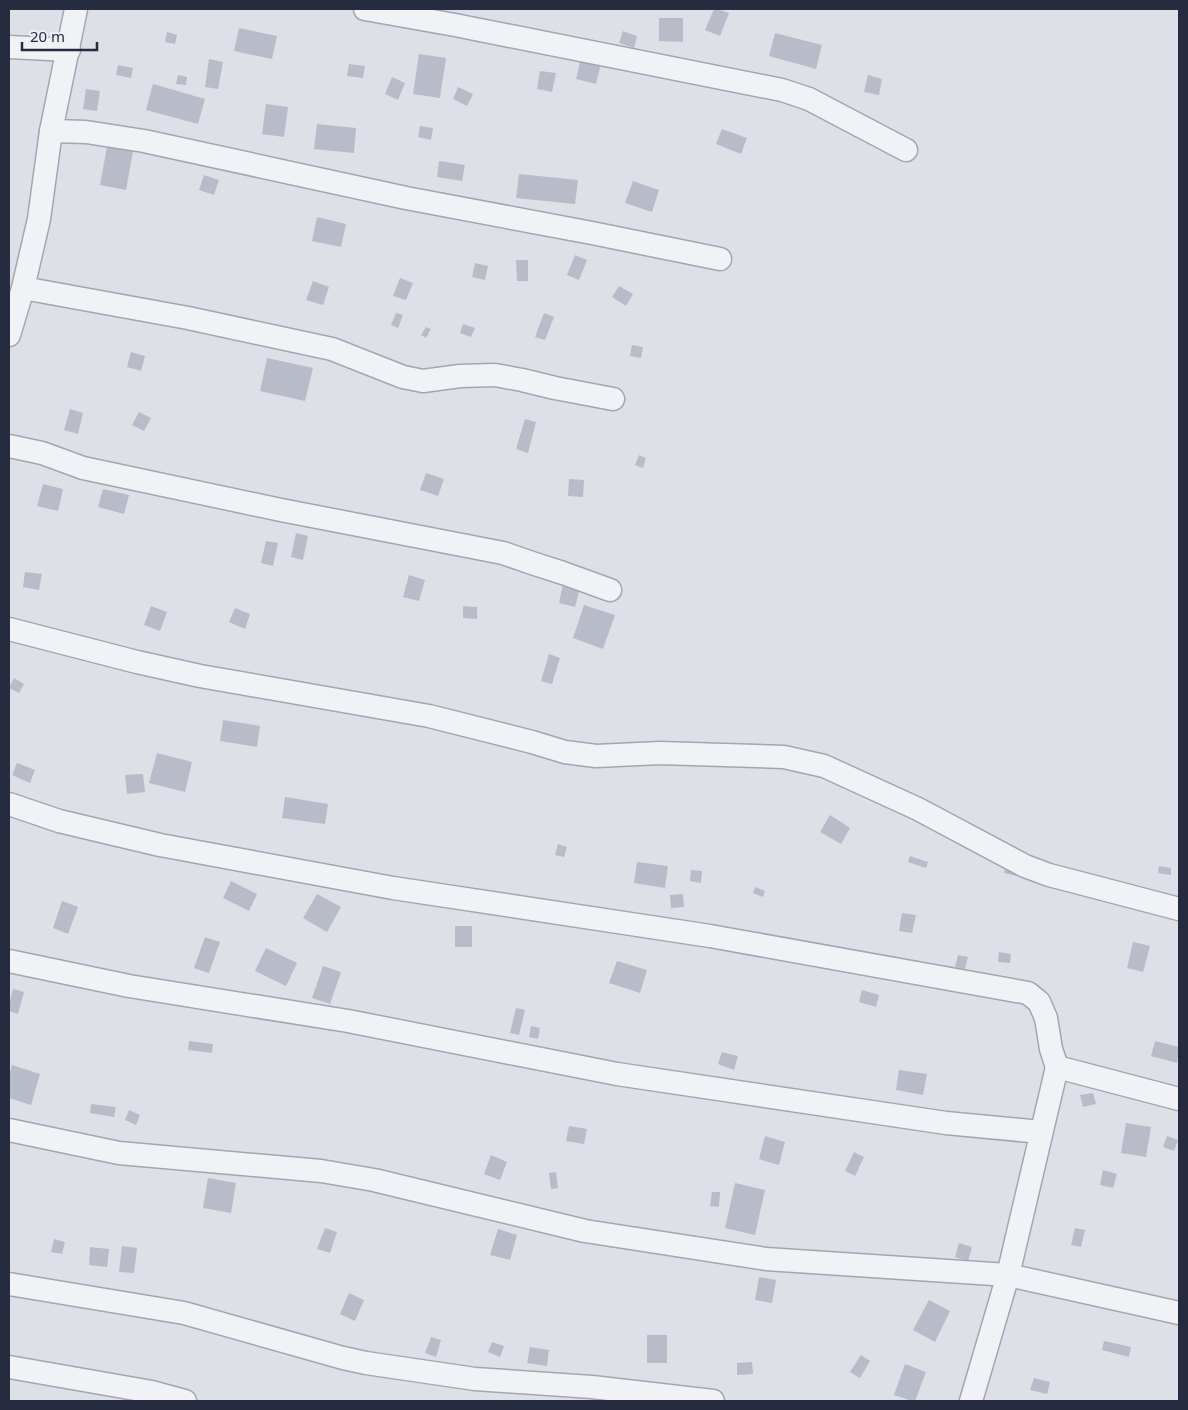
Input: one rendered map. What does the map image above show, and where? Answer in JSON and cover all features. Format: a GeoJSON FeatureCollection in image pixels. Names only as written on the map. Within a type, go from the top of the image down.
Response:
{"type":"FeatureCollection","features":[{"type":"Feature","properties":{"kind":"street"},"geometry":{"type":"LineString","coordinates":[[9,335],[23,288],[39,219],[51,131],[76,9]]}},
{"type":"Feature","properties":{"kind":"street"},"geometry":{"type":"LineString","coordinates":[[365,9],[457,17],[782,90],[809,99],[906,150]]}},
{"type":"Feature","properties":{"kind":"street"},"geometry":{"type":"LineString","coordinates":[[9,47],[68,50]]}},
{"type":"Feature","properties":{"kind":"street"},"geometry":{"type":"LineString","coordinates":[[51,131],[86,132],[144,141],[406,198],[720,259]]}},
{"type":"Feature","properties":{"kind":"street"},"geometry":{"type":"LineString","coordinates":[[23,288],[188,318],[332,349],[403,377],[423,381],[460,376],[495,375],[613,400]]}},
{"type":"Feature","properties":{"kind":"street"},"geometry":{"type":"LineString","coordinates":[[9,446],[42,453],[83,468],[361,526],[474,546],[503,553],[610,590]]}},
{"type":"Feature","properties":{"kind":"street"},"geometry":{"type":"LineString","coordinates":[[9,629],[200,676],[430,716],[565,752],[596,756],[660,754],[784,757],[824,766],[918,809],[1025,866],[1067,880],[1179,909]]}},
{"type":"Feature","properties":{"kind":"street"},"geometry":{"type":"LineString","coordinates":[[9,804],[59,821],[187,850],[393,888],[710,936],[1028,993],[1039,1002],[1046,1018],[1051,1049],[1057,1067],[1008,1275],[971,1401]]}},
{"type":"Feature","properties":{"kind":"street"},"geometry":{"type":"LineString","coordinates":[[9,962],[130,986],[348,1021],[617,1074],[946,1123],[1041,1132]]}},
{"type":"Feature","properties":{"kind":"street"},"geometry":{"type":"LineString","coordinates":[[1057,1067],[1179,1099]]}},
{"type":"Feature","properties":{"kind":"street"},"geometry":{"type":"LineString","coordinates":[[9,1130],[119,1153],[322,1171],[374,1180],[585,1231],[766,1259],[1008,1275],[1179,1313]]}},
{"type":"Feature","properties":{"kind":"street"},"geometry":{"type":"LineString","coordinates":[[9,1284],[184,1313],[366,1363],[475,1379],[592,1387],[713,1401]]}},
{"type":"Feature","properties":{"kind":"street"},"geometry":{"type":"LineString","coordinates":[[9,1367],[152,1392],[185,1401]]}},
{"type":"Feature","properties":{"kind":"building"},"geometry":{"type":"Polygon","coordinates":[[[714,9],[729,13],[720,36],[705,30],[714,9]]]}},
{"type":"Feature","properties":{"kind":"building"},"geometry":{"type":"Polygon","coordinates":[[[659,18],[683,18],[683,42],[659,41],[659,18]]]}},
{"type":"Feature","properties":{"kind":"building"},"geometry":{"type":"Polygon","coordinates":[[[239,28],[277,36],[272,59],[234,51],[239,28]]]}},
{"type":"Feature","properties":{"kind":"building"},"geometry":{"type":"Polygon","coordinates":[[[623,31],[637,36],[634,48],[619,43],[623,31]]]}},
{"type":"Feature","properties":{"kind":"building"},"geometry":{"type":"Polygon","coordinates":[[[167,32],[177,35],[175,44],[165,42],[167,32]]]}},
{"type":"Feature","properties":{"kind":"building"},"geometry":{"type":"Polygon","coordinates":[[[775,33],[822,45],[816,69],[769,56],[775,33]]]}},
{"type":"Feature","properties":{"kind":"building"},"geometry":{"type":"Polygon","coordinates":[[[419,54],[446,58],[440,98],[413,94],[419,54]]]}},
{"type":"Feature","properties":{"kind":"building"},"geometry":{"type":"Polygon","coordinates":[[[581,58],[601,63],[596,84],[576,79],[581,58]]]}},
{"type":"Feature","properties":{"kind":"building"},"geometry":{"type":"Polygon","coordinates":[[[209,59],[223,62],[218,89],[205,87],[209,59]]]}},
{"type":"Feature","properties":{"kind":"building"},"geometry":{"type":"Polygon","coordinates":[[[349,64],[365,66],[363,78],[347,76],[349,64]]]}},
{"type":"Feature","properties":{"kind":"building"},"geometry":{"type":"Polygon","coordinates":[[[118,65],[133,68],[131,78],[116,75],[118,65]]]}},
{"type":"Feature","properties":{"kind":"building"},"geometry":{"type":"Polygon","coordinates":[[[540,71],[556,73],[552,92],[537,89],[540,71]]]}},
{"type":"Feature","properties":{"kind":"building"},"geometry":{"type":"Polygon","coordinates":[[[178,75],[187,77],[186,85],[176,84],[178,75]]]}},
{"type":"Feature","properties":{"kind":"building"},"geometry":{"type":"Polygon","coordinates":[[[868,75],[882,79],[879,95],[864,92],[868,75]]]}},
{"type":"Feature","properties":{"kind":"building"},"geometry":{"type":"Polygon","coordinates":[[[392,77],[405,83],[398,100],[385,94],[392,77]]]}},
{"type":"Feature","properties":{"kind":"building"},"geometry":{"type":"Polygon","coordinates":[[[153,84],[205,99],[198,124],[146,110],[153,84]]]}},
{"type":"Feature","properties":{"kind":"building"},"geometry":{"type":"Polygon","coordinates":[[[458,87],[473,94],[467,106],[453,99],[458,87]]]}},
{"type":"Feature","properties":{"kind":"building"},"geometry":{"type":"Polygon","coordinates":[[[86,89],[100,91],[97,111],[83,109],[86,89]]]}},
{"type":"Feature","properties":{"kind":"building"},"geometry":{"type":"Polygon","coordinates":[[[266,104],[288,107],[284,137],[262,134],[266,104]]]}},
{"type":"Feature","properties":{"kind":"building"},"geometry":{"type":"Polygon","coordinates":[[[317,124],[356,128],[354,153],[314,149],[317,124]]]}},
{"type":"Feature","properties":{"kind":"building"},"geometry":{"type":"Polygon","coordinates":[[[420,126],[433,128],[431,140],[418,137],[420,126]]]}},
{"type":"Feature","properties":{"kind":"building"},"geometry":{"type":"Polygon","coordinates":[[[722,129],[747,138],[741,154],[716,144],[722,129]]]}},
{"type":"Feature","properties":{"kind":"building"},"geometry":{"type":"Polygon","coordinates":[[[108,141],[134,146],[126,190],[100,185],[108,141]]]}},
{"type":"Feature","properties":{"kind":"building"},"geometry":{"type":"Polygon","coordinates":[[[439,161],[465,165],[462,181],[437,177],[439,161]]]}},
{"type":"Feature","properties":{"kind":"building"},"geometry":{"type":"Polygon","coordinates":[[[519,174],[578,180],[575,204],[516,198],[519,174]]]}},
{"type":"Feature","properties":{"kind":"building"},"geometry":{"type":"Polygon","coordinates":[[[204,175],[219,180],[214,195],[199,190],[204,175]]]}},
{"type":"Feature","properties":{"kind":"building"},"geometry":{"type":"Polygon","coordinates":[[[633,181],[659,190],[652,212],[625,203],[633,181]]]}},
{"type":"Feature","properties":{"kind":"building"},"geometry":{"type":"Polygon","coordinates":[[[317,217],[346,224],[341,247],[312,241],[317,217]]]}},
{"type":"Feature","properties":{"kind":"building"},"geometry":{"type":"Polygon","coordinates":[[[575,255],[587,260],[579,280],[567,275],[575,255]]]}},
{"type":"Feature","properties":{"kind":"building"},"geometry":{"type":"Polygon","coordinates":[[[516,260],[528,260],[528,281],[517,281],[516,260]]]}},
{"type":"Feature","properties":{"kind":"building"},"geometry":{"type":"Polygon","coordinates":[[[475,263],[488,266],[485,280],[472,277],[475,263]]]}},
{"type":"Feature","properties":{"kind":"building"},"geometry":{"type":"Polygon","coordinates":[[[400,278],[413,283],[406,300],[393,296],[400,278]]]}},
{"type":"Feature","properties":{"kind":"building"},"geometry":{"type":"Polygon","coordinates":[[[313,281],[329,287],[323,305],[306,300],[313,281]]]}},
{"type":"Feature","properties":{"kind":"building"},"geometry":{"type":"Polygon","coordinates":[[[619,286],[633,294],[626,306],[612,297],[619,286]]]}},
{"type":"Feature","properties":{"kind":"building"},"geometry":{"type":"Polygon","coordinates":[[[396,313],[403,315],[398,328],[391,325],[396,313]]]}},
{"type":"Feature","properties":{"kind":"building"},"geometry":{"type":"Polygon","coordinates":[[[544,313],[554,317],[545,340],[535,337],[544,313]]]}},
{"type":"Feature","properties":{"kind":"building"},"geometry":{"type":"Polygon","coordinates":[[[463,324],[475,328],[471,337],[460,333],[463,324]]]}},
{"type":"Feature","properties":{"kind":"building"},"geometry":{"type":"Polygon","coordinates":[[[426,327],[431,329],[426,338],[421,335],[426,327]]]}},
{"type":"Feature","properties":{"kind":"building"},"geometry":{"type":"Polygon","coordinates":[[[632,345],[643,347],[641,358],[630,356],[632,345]]]}},
{"type":"Feature","properties":{"kind":"building"},"geometry":{"type":"Polygon","coordinates":[[[131,352],[145,356],[141,371],[127,367],[131,352]]]}},
{"type":"Feature","properties":{"kind":"building"},"geometry":{"type":"Polygon","coordinates":[[[267,358],[313,368],[305,401],[260,391],[267,358]]]}},
{"type":"Feature","properties":{"kind":"building"},"geometry":{"type":"Polygon","coordinates":[[[70,409],[83,413],[78,434],[64,430],[70,409]]]}},
{"type":"Feature","properties":{"kind":"building"},"geometry":{"type":"Polygon","coordinates":[[[139,412],[151,418],[144,431],[132,425],[139,412]]]}},
{"type":"Feature","properties":{"kind":"building"},"geometry":{"type":"Polygon","coordinates":[[[525,419],[536,422],[528,453],[516,449],[525,419]]]}},
{"type":"Feature","properties":{"kind":"building"},"geometry":{"type":"Polygon","coordinates":[[[639,455],[646,458],[643,468],[635,465],[639,455]]]}},
{"type":"Feature","properties":{"kind":"building"},"geometry":{"type":"Polygon","coordinates":[[[426,473],[444,479],[438,496],[420,490],[426,473]]]}},
{"type":"Feature","properties":{"kind":"building"},"geometry":{"type":"Polygon","coordinates":[[[569,479],[584,480],[583,497],[568,496],[569,479]]]}},
{"type":"Feature","properties":{"kind":"building"},"geometry":{"type":"Polygon","coordinates":[[[43,484],[63,489],[58,511],[37,506],[43,484]]]}},
{"type":"Feature","properties":{"kind":"building"},"geometry":{"type":"Polygon","coordinates":[[[103,489],[129,495],[124,514],[98,507],[103,489]]]}},
{"type":"Feature","properties":{"kind":"building"},"geometry":{"type":"Polygon","coordinates":[[[296,533],[308,536],[303,560],[291,557],[296,533]]]}},
{"type":"Feature","properties":{"kind":"building"},"geometry":{"type":"Polygon","coordinates":[[[266,541],[278,543],[273,566],[261,563],[266,541]]]}},
{"type":"Feature","properties":{"kind":"building"},"geometry":{"type":"Polygon","coordinates":[[[25,572],[42,574],[39,590],[23,587],[25,572]]]}},
{"type":"Feature","properties":{"kind":"building"},"geometry":{"type":"Polygon","coordinates":[[[409,575],[425,580],[419,601],[403,597],[409,575]]]}},
{"type":"Feature","properties":{"kind":"building"},"geometry":{"type":"Polygon","coordinates":[[[564,579],[581,583],[575,607],[559,603],[564,579]]]}},
{"type":"Feature","properties":{"kind":"building"},"geometry":{"type":"Polygon","coordinates":[[[584,605],[615,615],[603,649],[573,638],[584,605]]]}},
{"type":"Feature","properties":{"kind":"building"},"geometry":{"type":"Polygon","coordinates":[[[151,606],[167,612],[160,631],[144,625],[151,606]]]}},
{"type":"Feature","properties":{"kind":"building"},"geometry":{"type":"Polygon","coordinates":[[[463,606],[477,607],[477,619],[463,618],[463,606]]]}},
{"type":"Feature","properties":{"kind":"building"},"geometry":{"type":"Polygon","coordinates":[[[235,608],[250,614],[245,629],[229,622],[235,608]]]}},
{"type":"Feature","properties":{"kind":"building"},"geometry":{"type":"Polygon","coordinates":[[[549,654],[560,658],[552,684],[541,681],[549,654]]]}},
{"type":"Feature","properties":{"kind":"building"},"geometry":{"type":"Polygon","coordinates":[[[14,678],[24,684],[19,693],[9,688],[14,678]]]}},
{"type":"Feature","properties":{"kind":"building"},"geometry":{"type":"Polygon","coordinates":[[[223,720],[260,726],[257,747],[220,741],[223,720]]]}},
{"type":"Feature","properties":{"kind":"building"},"geometry":{"type":"Polygon","coordinates":[[[157,753],[192,762],[185,792],[149,783],[157,753]]]}},
{"type":"Feature","properties":{"kind":"building"},"geometry":{"type":"Polygon","coordinates":[[[17,763],[35,770],[30,783],[12,775],[17,763]]]}},
{"type":"Feature","properties":{"kind":"building"},"geometry":{"type":"Polygon","coordinates":[[[143,774],[145,792],[127,794],[125,775],[143,774]]]}},
{"type":"Feature","properties":{"kind":"building"},"geometry":{"type":"Polygon","coordinates":[[[285,797],[328,804],[325,824],[282,818],[285,797]]]}},
{"type":"Feature","properties":{"kind":"building"},"geometry":{"type":"Polygon","coordinates":[[[830,815],[850,828],[841,844],[820,832],[830,815]]]}},
{"type":"Feature","properties":{"kind":"building"},"geometry":{"type":"Polygon","coordinates":[[[558,844],[567,847],[564,857],[555,855],[558,844]]]}},
{"type":"Feature","properties":{"kind":"building"},"geometry":{"type":"Polygon","coordinates":[[[910,856],[928,862],[926,868],[908,862],[910,856]]]}},
{"type":"Feature","properties":{"kind":"building"},"geometry":{"type":"Polygon","coordinates":[[[637,862],[668,866],[665,888],[634,883],[637,862]]]}},
{"type":"Feature","properties":{"kind":"building"},"geometry":{"type":"Polygon","coordinates":[[[1006,865],[1031,872],[1029,879],[1004,873],[1006,865]]]}},
{"type":"Feature","properties":{"kind":"building"},"geometry":{"type":"Polygon","coordinates":[[[1159,866],[1171,868],[1171,875],[1158,873],[1159,866]]]}},
{"type":"Feature","properties":{"kind":"building"},"geometry":{"type":"Polygon","coordinates":[[[691,870],[702,871],[701,883],[690,881],[691,870]]]}},
{"type":"Feature","properties":{"kind":"building"},"geometry":{"type":"Polygon","coordinates":[[[231,881],[257,894],[249,911],[223,898],[231,881]]]}},
{"type":"Feature","properties":{"kind":"building"},"geometry":{"type":"Polygon","coordinates":[[[755,887],[765,891],[763,897],[753,893],[755,887]]]}},
{"type":"Feature","properties":{"kind":"building"},"geometry":{"type":"Polygon","coordinates":[[[317,894],[341,907],[327,932],[303,918],[317,894]]]}},
{"type":"Feature","properties":{"kind":"building"},"geometry":{"type":"Polygon","coordinates":[[[683,894],[684,907],[671,908],[670,895],[683,894]]]}},
{"type":"Feature","properties":{"kind":"building"},"geometry":{"type":"Polygon","coordinates":[[[62,901],[78,907],[68,934],[53,928],[62,901]]]}},
{"type":"Feature","properties":{"kind":"building"},"geometry":{"type":"Polygon","coordinates":[[[902,913],[916,915],[912,933],[899,931],[902,913]]]}},
{"type":"Feature","properties":{"kind":"building"},"geometry":{"type":"Polygon","coordinates":[[[455,926],[472,926],[472,947],[455,947],[455,926]]]}},
{"type":"Feature","properties":{"kind":"building"},"geometry":{"type":"Polygon","coordinates":[[[205,937],[220,942],[209,973],[194,968],[205,937]]]}},
{"type":"Feature","properties":{"kind":"building"},"geometry":{"type":"Polygon","coordinates":[[[1133,942],[1150,946],[1143,972],[1127,968],[1133,942]]]}},
{"type":"Feature","properties":{"kind":"building"},"geometry":{"type":"Polygon","coordinates":[[[266,948],[297,963],[286,986],[255,971],[266,948]]]}},
{"type":"Feature","properties":{"kind":"building"},"geometry":{"type":"Polygon","coordinates":[[[999,952],[1011,954],[1010,963],[998,962],[999,952]]]}},
{"type":"Feature","properties":{"kind":"building"},"geometry":{"type":"Polygon","coordinates":[[[958,955],[968,957],[965,969],[955,967],[958,955]]]}},
{"type":"Feature","properties":{"kind":"building"},"geometry":{"type":"Polygon","coordinates":[[[617,961],[647,970],[640,993],[609,983],[617,961]]]}},
{"type":"Feature","properties":{"kind":"building"},"geometry":{"type":"Polygon","coordinates":[[[323,966],[341,972],[330,1004],[312,998],[323,966]]]}},
{"type":"Feature","properties":{"kind":"building"},"geometry":{"type":"Polygon","coordinates":[[[13,989],[24,992],[18,1014],[9,1011],[13,989]]]}},
{"type":"Feature","properties":{"kind":"building"},"geometry":{"type":"Polygon","coordinates":[[[862,990],[879,995],[876,1007],[859,1002],[862,990]]]}},
{"type":"Feature","properties":{"kind":"building"},"geometry":{"type":"Polygon","coordinates":[[[516,1008],[525,1010],[519,1035],[510,1033],[516,1008]]]}},
{"type":"Feature","properties":{"kind":"building"},"geometry":{"type":"Polygon","coordinates":[[[531,1026],[540,1028],[538,1039],[529,1037],[531,1026]]]}},
{"type":"Feature","properties":{"kind":"building"},"geometry":{"type":"Polygon","coordinates":[[[189,1041],[213,1044],[212,1053],[188,1050],[189,1041]]]}},
{"type":"Feature","properties":{"kind":"building"},"geometry":{"type":"Polygon","coordinates":[[[1155,1041],[1179,1047],[1177,1063],[1151,1056],[1155,1041]]]}},
{"type":"Feature","properties":{"kind":"building"},"geometry":{"type":"Polygon","coordinates":[[[722,1052],[738,1056],[734,1070],[718,1064],[722,1052]]]}},
{"type":"Feature","properties":{"kind":"building"},"geometry":{"type":"Polygon","coordinates":[[[12,1065],[40,1074],[31,1105],[9,1098],[9,1076],[12,1065]]]}},
{"type":"Feature","properties":{"kind":"building"},"geometry":{"type":"Polygon","coordinates":[[[899,1070],[927,1074],[923,1095],[896,1090],[899,1070]]]}},
{"type":"Feature","properties":{"kind":"building"},"geometry":{"type":"Polygon","coordinates":[[[1093,1093],[1096,1104],[1083,1107],[1080,1095],[1093,1093]]]}},
{"type":"Feature","properties":{"kind":"building"},"geometry":{"type":"Polygon","coordinates":[[[91,1104],[116,1107],[114,1117],[90,1113],[91,1104]]]}},
{"type":"Feature","properties":{"kind":"building"},"geometry":{"type":"Polygon","coordinates":[[[129,1110],[140,1115],[136,1125],[125,1120],[129,1110]]]}},
{"type":"Feature","properties":{"kind":"building"},"geometry":{"type":"Polygon","coordinates":[[[1126,1123],[1151,1127],[1146,1157],[1121,1153],[1126,1123]]]}},
{"type":"Feature","properties":{"kind":"building"},"geometry":{"type":"Polygon","coordinates":[[[569,1126],[587,1129],[584,1144],[566,1141],[569,1126]]]}},
{"type":"Feature","properties":{"kind":"building"},"geometry":{"type":"Polygon","coordinates":[[[765,1136],[785,1142],[779,1165],[759,1159],[765,1136]]]}},
{"type":"Feature","properties":{"kind":"building"},"geometry":{"type":"Polygon","coordinates":[[[1167,1136],[1178,1140],[1174,1151],[1163,1147],[1167,1136]]]}},
{"type":"Feature","properties":{"kind":"building"},"geometry":{"type":"Polygon","coordinates":[[[854,1152],[864,1157],[855,1176],[845,1171],[854,1152]]]}},
{"type":"Feature","properties":{"kind":"building"},"geometry":{"type":"Polygon","coordinates":[[[491,1155],[507,1162],[500,1180],[484,1174],[491,1155]]]}},
{"type":"Feature","properties":{"kind":"building"},"geometry":{"type":"Polygon","coordinates":[[[1103,1170],[1117,1174],[1113,1188],[1100,1185],[1103,1170]]]}},
{"type":"Feature","properties":{"kind":"building"},"geometry":{"type":"Polygon","coordinates":[[[556,1172],[558,1188],[551,1189],[549,1173],[556,1172]]]}},
{"type":"Feature","properties":{"kind":"building"},"geometry":{"type":"Polygon","coordinates":[[[208,1178],[236,1183],[231,1213],[203,1208],[208,1178]]]}},
{"type":"Feature","properties":{"kind":"building"},"geometry":{"type":"Polygon","coordinates":[[[735,1183],[765,1190],[755,1235],[725,1228],[735,1183]]]}},
{"type":"Feature","properties":{"kind":"building"},"geometry":{"type":"Polygon","coordinates":[[[712,1192],[720,1192],[719,1207],[710,1206],[712,1192]]]}},
{"type":"Feature","properties":{"kind":"building"},"geometry":{"type":"Polygon","coordinates":[[[325,1228],[337,1232],[330,1253],[317,1249],[325,1228]]]}},
{"type":"Feature","properties":{"kind":"building"},"geometry":{"type":"Polygon","coordinates":[[[1075,1228],[1085,1230],[1081,1247],[1071,1245],[1075,1228]]]}},
{"type":"Feature","properties":{"kind":"building"},"geometry":{"type":"Polygon","coordinates":[[[498,1229],[517,1235],[510,1260],[490,1255],[498,1229]]]}},
{"type":"Feature","properties":{"kind":"building"},"geometry":{"type":"Polygon","coordinates":[[[54,1239],[65,1242],[62,1254],[51,1252],[54,1239]]]}},
{"type":"Feature","properties":{"kind":"building"},"geometry":{"type":"Polygon","coordinates":[[[959,1243],[972,1247],[968,1261],[955,1257],[959,1243]]]}},
{"type":"Feature","properties":{"kind":"building"},"geometry":{"type":"Polygon","coordinates":[[[122,1246],[137,1248],[134,1273],[119,1272],[122,1246]]]}},
{"type":"Feature","properties":{"kind":"building"},"geometry":{"type":"Polygon","coordinates":[[[90,1247],[109,1249],[107,1267],[89,1265],[90,1247]]]}},
{"type":"Feature","properties":{"kind":"building"},"geometry":{"type":"Polygon","coordinates":[[[759,1277],[776,1280],[772,1303],[755,1300],[759,1277]]]}},
{"type":"Feature","properties":{"kind":"building"},"geometry":{"type":"Polygon","coordinates":[[[349,1293],[364,1300],[355,1321],[340,1314],[349,1293]]]}},
{"type":"Feature","properties":{"kind":"building"},"geometry":{"type":"Polygon","coordinates":[[[929,1300],[950,1311],[935,1342],[913,1330],[929,1300]]]}},
{"type":"Feature","properties":{"kind":"building"},"geometry":{"type":"Polygon","coordinates":[[[647,1335],[667,1335],[667,1363],[647,1363],[647,1335]]]}},
{"type":"Feature","properties":{"kind":"building"},"geometry":{"type":"Polygon","coordinates":[[[431,1337],[441,1340],[436,1357],[425,1353],[431,1337]]]}},
{"type":"Feature","properties":{"kind":"building"},"geometry":{"type":"Polygon","coordinates":[[[1104,1341],[1131,1347],[1129,1357],[1102,1350],[1104,1341]]]}},
{"type":"Feature","properties":{"kind":"building"},"geometry":{"type":"Polygon","coordinates":[[[492,1342],[504,1346],[500,1357],[488,1352],[492,1342]]]}},
{"type":"Feature","properties":{"kind":"building"},"geometry":{"type":"Polygon","coordinates":[[[530,1347],[549,1350],[547,1366],[527,1363],[530,1347]]]}},
{"type":"Feature","properties":{"kind":"building"},"geometry":{"type":"Polygon","coordinates":[[[861,1355],[870,1361],[860,1378],[850,1372],[861,1355]]]}},
{"type":"Feature","properties":{"kind":"building"},"geometry":{"type":"Polygon","coordinates":[[[752,1362],[753,1374],[737,1375],[737,1363],[752,1362]]]}},
{"type":"Feature","properties":{"kind":"building"},"geometry":{"type":"Polygon","coordinates":[[[905,1364],[926,1372],[915,1401],[894,1395],[905,1364]]]}},
{"type":"Feature","properties":{"kind":"building"},"geometry":{"type":"Polygon","coordinates":[[[1034,1378],[1050,1382],[1047,1394],[1030,1390],[1034,1378]]]}}]}
